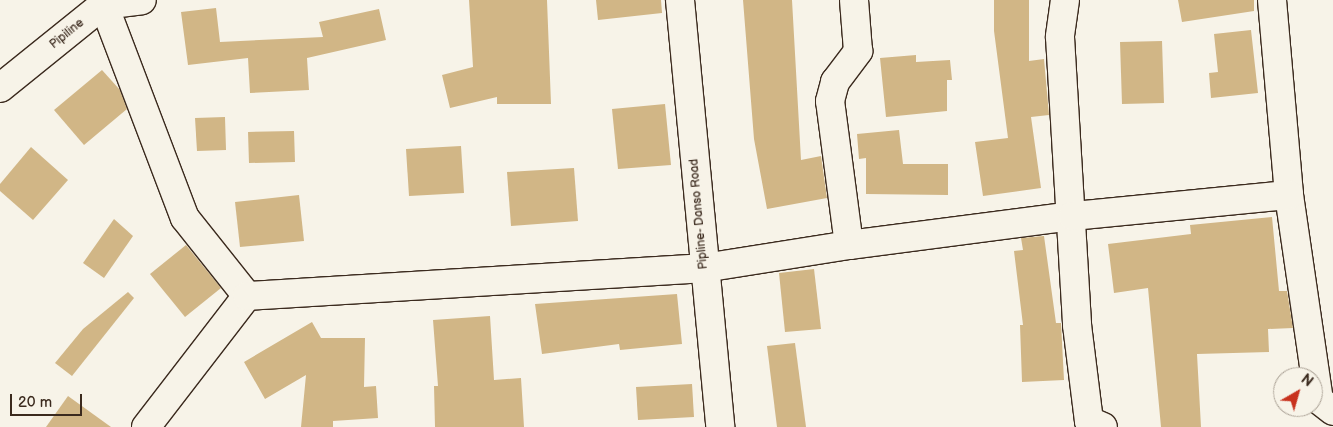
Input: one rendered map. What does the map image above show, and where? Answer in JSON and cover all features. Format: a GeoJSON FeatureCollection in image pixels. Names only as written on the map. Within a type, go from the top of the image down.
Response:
{"type":"FeatureCollection","features":[{"type":"Feature","properties":{"kind":"street"},"geometry":{"type":"LineString","coordinates":[[142,0],[102,2],[185,218],[247,296]]}},
{"type":"Feature","properties":{"kind":"street","name":"Pipline- Danso Road"},"geometry":{"type":"LineString","coordinates":[[680,0],[720,427]]}},
{"type":"Feature","properties":{"kind":"street"},"geometry":{"type":"LineString","coordinates":[[849,245],[830,101],[835,82],[858,51],[854,0]]}},
{"type":"Feature","properties":{"kind":"street"},"geometry":{"type":"LineString","coordinates":[[1065,0],[1060,36],[1074,216],[1077,325],[1089,422],[1102,427]]}},
{"type":"Feature","properties":{"kind":"street"},"geometry":{"type":"LineString","coordinates":[[1272,0],[1289,195],[1319,400],[1333,411]]}},
{"type":"Feature","properties":{"kind":"street","name":"Pipiline"},"geometry":{"type":"LineString","coordinates":[[0,88],[102,2]]}},
{"type":"Feature","properties":{"kind":"street"},"geometry":{"type":"LineString","coordinates":[[146,427],[247,296],[704,268],[849,245],[1074,216],[1289,195]]}},
{"type":"Feature","properties":{"kind":"building"},"geometry":{"type":"Polygon","coordinates":[[[469,0],[547,0],[551,104],[497,104],[497,97],[450,108],[442,75],[473,67],[469,0]]]}},
{"type":"Feature","properties":{"kind":"building"},"geometry":{"type":"Polygon","coordinates":[[[596,0],[661,0],[662,13],[598,20],[596,0]]]}},
{"type":"Feature","properties":{"kind":"building"},"geometry":{"type":"Polygon","coordinates":[[[743,0],[792,0],[801,160],[821,156],[827,198],[767,209],[754,139],[743,0]]]}},
{"type":"Feature","properties":{"kind":"building"},"geometry":{"type":"Polygon","coordinates":[[[994,0],[1029,0],[1029,61],[1044,59],[1049,115],[1031,117],[1041,188],[983,196],[975,142],[1008,138],[994,31],[994,0]]]}},
{"type":"Feature","properties":{"kind":"building"},"geometry":{"type":"Polygon","coordinates":[[[1178,0],[1254,0],[1254,11],[1182,22],[1178,0]]]}},
{"type":"Feature","properties":{"kind":"building"},"geometry":{"type":"Polygon","coordinates":[[[216,8],[220,42],[323,37],[319,22],[379,9],[386,40],[307,58],[309,90],[250,93],[248,58],[188,65],[181,12],[216,8]]]}},
{"type":"Feature","properties":{"kind":"building"},"geometry":{"type":"Polygon","coordinates":[[[1251,30],[1258,93],[1211,98],[1209,73],[1218,72],[1214,34],[1251,30]]]}},
{"type":"Feature","properties":{"kind":"building"},"geometry":{"type":"Polygon","coordinates":[[[1162,41],[1164,103],[1122,104],[1120,42],[1162,41]]]}},
{"type":"Feature","properties":{"kind":"building"},"geometry":{"type":"Polygon","coordinates":[[[916,55],[916,62],[950,60],[952,80],[947,80],[947,111],[886,117],[880,58],[916,55]]]}},
{"type":"Feature","properties":{"kind":"building"},"geometry":{"type":"Polygon","coordinates":[[[102,70],[120,90],[127,109],[84,145],[54,110],[102,70]]]}},
{"type":"Feature","properties":{"kind":"building"},"geometry":{"type":"Polygon","coordinates":[[[665,104],[671,165],[618,169],[612,109],[665,104]]]}},
{"type":"Feature","properties":{"kind":"building"},"geometry":{"type":"Polygon","coordinates":[[[225,117],[226,150],[197,151],[195,118],[225,117]]]}},
{"type":"Feature","properties":{"kind":"building"},"geometry":{"type":"Polygon","coordinates":[[[899,130],[903,164],[948,164],[948,195],[866,194],[866,158],[859,159],[857,134],[899,130]]]}},
{"type":"Feature","properties":{"kind":"building"},"geometry":{"type":"Polygon","coordinates":[[[294,131],[295,162],[249,163],[248,132],[294,131]]]}},
{"type":"Feature","properties":{"kind":"building"},"geometry":{"type":"Polygon","coordinates":[[[461,146],[464,193],[409,196],[406,149],[461,146]]]}},
{"type":"Feature","properties":{"kind":"building"},"geometry":{"type":"Polygon","coordinates":[[[31,147],[68,180],[33,220],[0,191],[0,184],[31,147]]]}},
{"type":"Feature","properties":{"kind":"building"},"geometry":{"type":"Polygon","coordinates":[[[574,168],[578,221],[511,226],[507,172],[574,168]]]}},
{"type":"Feature","properties":{"kind":"building"},"geometry":{"type":"Polygon","coordinates":[[[299,195],[304,241],[240,247],[235,202],[299,195]]]}},
{"type":"Feature","properties":{"kind":"building"},"geometry":{"type":"Polygon","coordinates":[[[1272,217],[1279,291],[1287,291],[1293,328],[1268,329],[1269,352],[1197,354],[1201,427],[1161,427],[1148,288],[1114,293],[1108,244],[1191,234],[1190,225],[1272,217]]]}},
{"type":"Feature","properties":{"kind":"building"},"geometry":{"type":"Polygon","coordinates":[[[114,219],[133,236],[104,278],[83,263],[114,219]]]}},
{"type":"Feature","properties":{"kind":"building"},"geometry":{"type":"Polygon","coordinates":[[[1044,236],[1056,323],[1061,323],[1064,380],[1022,382],[1020,325],[1023,325],[1014,251],[1023,250],[1021,238],[1044,236]]]}},
{"type":"Feature","properties":{"kind":"building"},"geometry":{"type":"Polygon","coordinates":[[[186,245],[221,288],[185,317],[150,274],[186,245]]]}},
{"type":"Feature","properties":{"kind":"building"},"geometry":{"type":"Polygon","coordinates":[[[814,269],[821,329],[785,332],[779,273],[814,269]]]}},
{"type":"Feature","properties":{"kind":"building"},"geometry":{"type":"Polygon","coordinates":[[[128,292],[134,298],[72,376],[55,363],[83,329],[128,292]]]}},
{"type":"Feature","properties":{"kind":"building"},"geometry":{"type":"Polygon","coordinates":[[[677,294],[682,344],[620,350],[619,344],[542,354],[535,304],[677,294]]]}},
{"type":"Feature","properties":{"kind":"building"},"geometry":{"type":"Polygon","coordinates":[[[490,316],[494,380],[521,378],[524,427],[435,427],[434,386],[438,386],[433,320],[490,316]]]}},
{"type":"Feature","properties":{"kind":"building"},"geometry":{"type":"Polygon","coordinates":[[[312,322],[321,338],[365,338],[364,387],[376,386],[378,418],[333,421],[333,427],[301,427],[306,375],[265,399],[244,362],[312,322]]]}},
{"type":"Feature","properties":{"kind":"building"},"geometry":{"type":"Polygon","coordinates":[[[795,343],[806,427],[777,427],[767,346],[795,343]]]}},
{"type":"Feature","properties":{"kind":"building"},"geometry":{"type":"Polygon","coordinates":[[[692,384],[694,417],[638,420],[636,387],[692,384]]]}},
{"type":"Feature","properties":{"kind":"building"},"geometry":{"type":"Polygon","coordinates":[[[68,396],[111,427],[46,427],[68,396]]]}}]}
